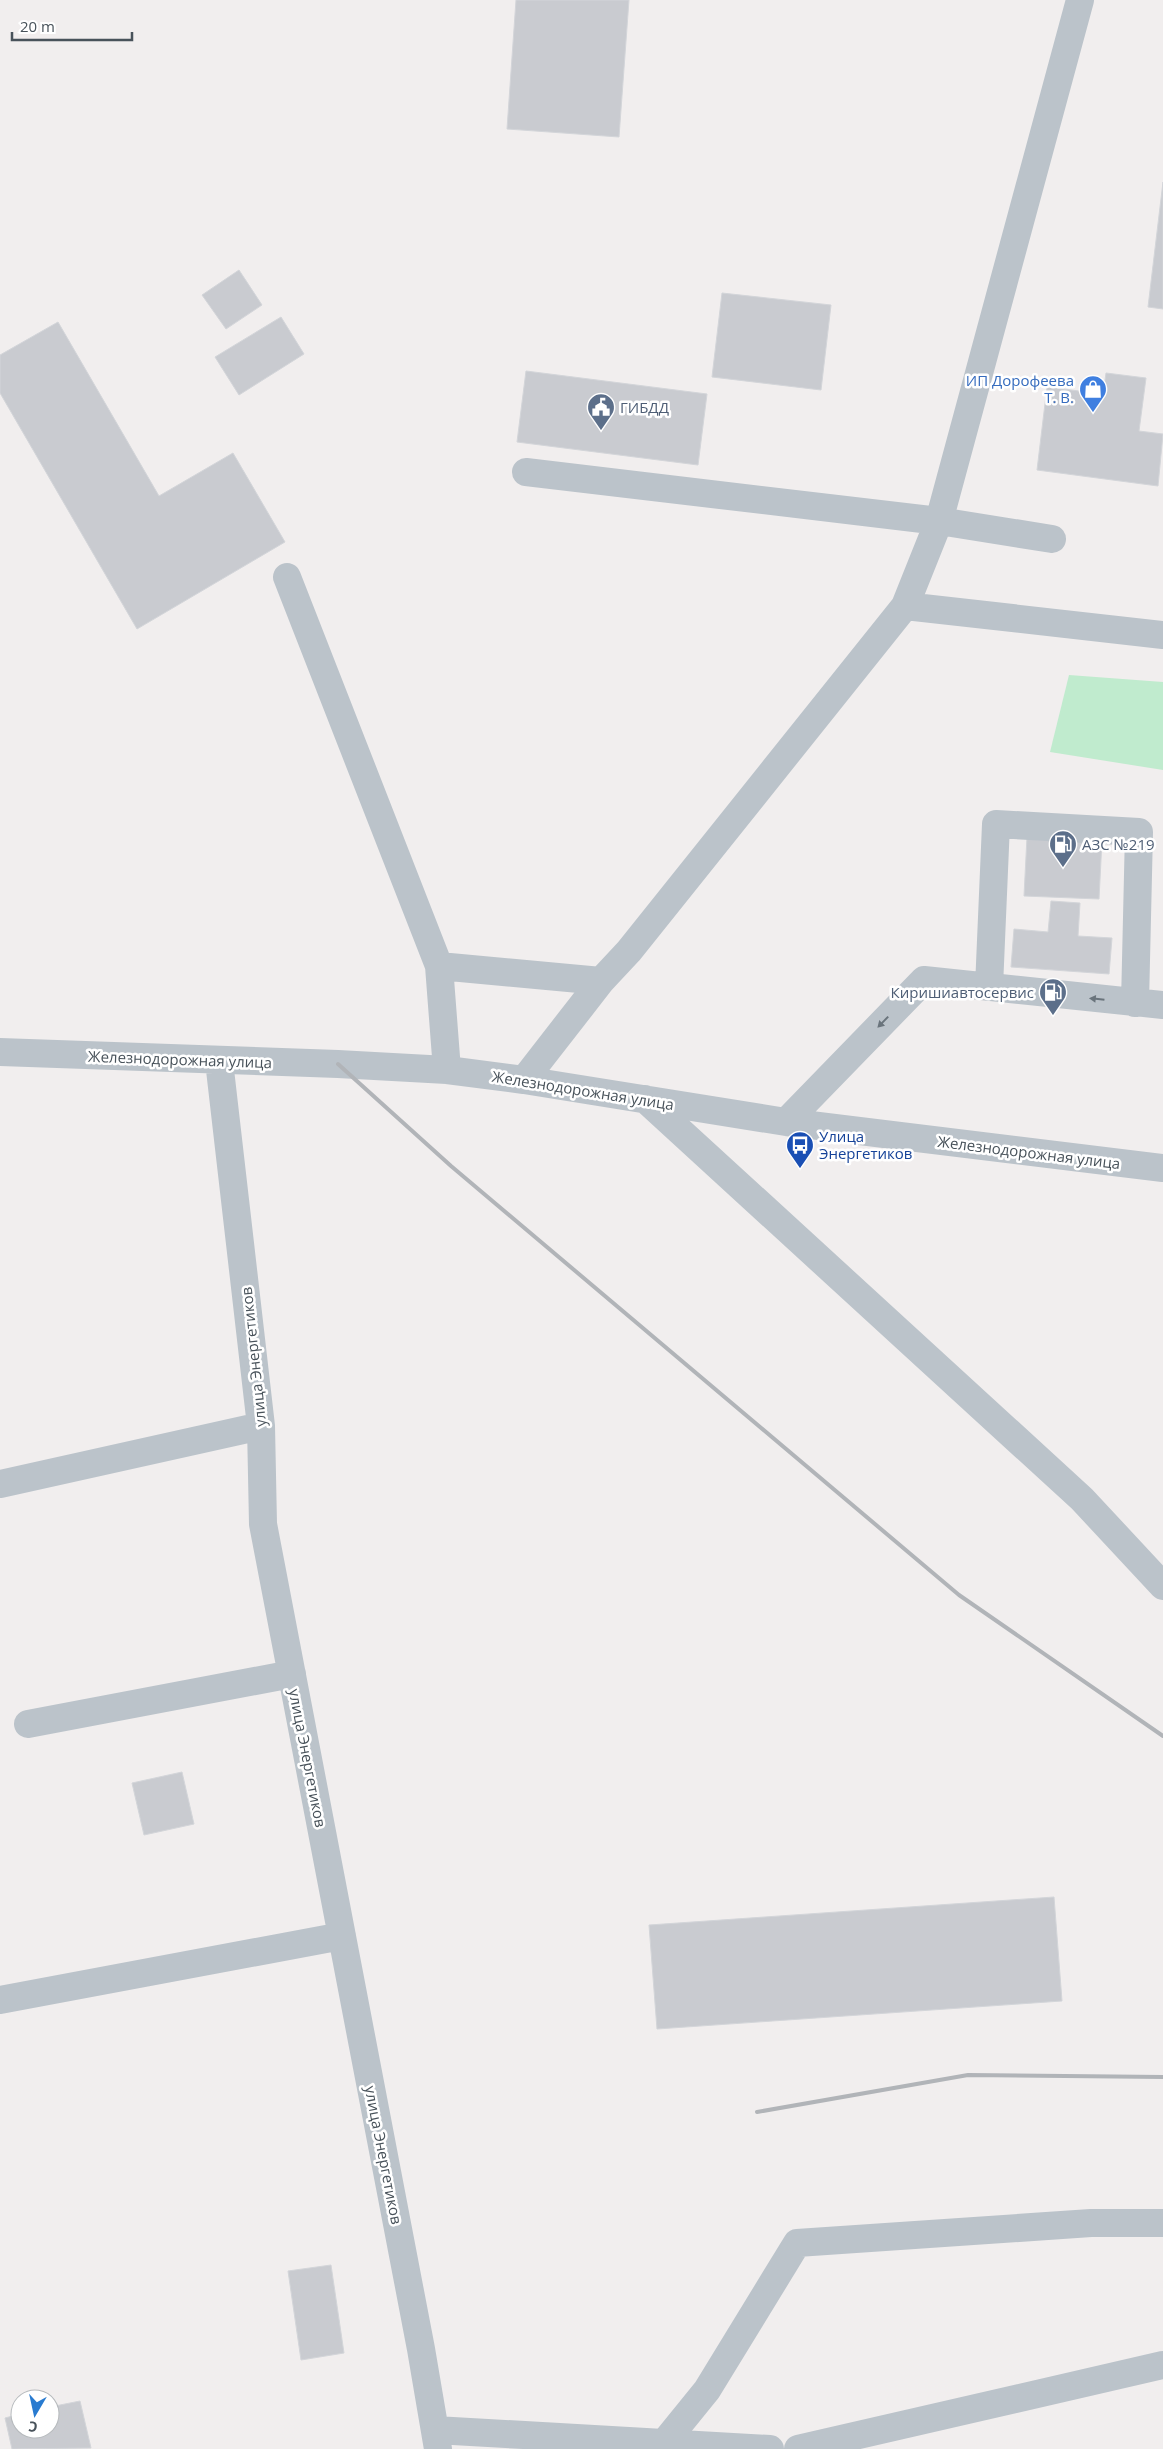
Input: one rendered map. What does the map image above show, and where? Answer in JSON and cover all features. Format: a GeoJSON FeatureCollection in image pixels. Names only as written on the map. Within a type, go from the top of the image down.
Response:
{"type":"FeatureCollection","features":[{"type":"Feature","properties":{"kind":"street"},"geometry":{"type":"LineString","coordinates":[[524,1080],[601,981],[635,943],[905,606],[939,522],[1080,0]]}},
{"type":"Feature","properties":{"kind":"street"},"geometry":{"type":"LineString","coordinates":[[526,472],[939,522],[1052,539]]}},
{"type":"Feature","properties":{"kind":"street"},"geometry":{"type":"LineString","coordinates":[[287,577],[439,966],[447,1070]]}},
{"type":"Feature","properties":{"kind":"street"},"geometry":{"type":"LineString","coordinates":[[905,606],[1163,634]]}},
{"type":"Feature","properties":{"kind":"street"},"geometry":{"type":"LineString","coordinates":[[989,987],[996,824],[1138,832],[1135,1003]]}},
{"type":"Feature","properties":{"kind":"street"},"geometry":{"type":"LineString","coordinates":[[439,966],[601,981]]}},
{"type":"Feature","properties":{"kind":"street"},"geometry":{"type":"LineString","coordinates":[[786,1122],[924,980],[1163,1005]]}},
{"type":"Feature","properties":{"kind":"street","name":"Железнодорожная улица"},"geometry":{"type":"LineString","coordinates":[[0,1052],[338,1064],[447,1070],[524,1080],[786,1122],[1163,1168]]}},
{"type":"Feature","properties":{"kind":"street","name":"улица Энергетиков"},"geometry":{"type":"LineString","coordinates":[[219,1061],[261,1426],[263,1524],[437,2440]]}},
{"type":"Feature","properties":{"kind":"street"},"geometry":{"type":"LineString","coordinates":[[645,1099],[1082,1499],[1163,1586]]}},
{"type":"Feature","properties":{"kind":"street"},"geometry":{"type":"LineString","coordinates":[[0,1484],[261,1426]]}},
{"type":"Feature","properties":{"kind":"street"},"geometry":{"type":"LineString","coordinates":[[28,1724],[292,1674]]}},
{"type":"Feature","properties":{"kind":"street"},"geometry":{"type":"LineString","coordinates":[[0,2000],[342,1936]]}},
{"type":"Feature","properties":{"kind":"street"},"geometry":{"type":"LineString","coordinates":[[664,2443],[707,2390],[797,2242],[1091,2223],[1163,2223]]}},
{"type":"Feature","properties":{"kind":"street"},"geometry":{"type":"LineString","coordinates":[[798,2449],[1163,2365]]}},
{"type":"Feature","properties":{"kind":"street"},"geometry":{"type":"LineString","coordinates":[[437,2440],[664,2443],[770,2449]]}},
{"type":"Feature","properties":{"kind":"green space"},"geometry":{"type":"Polygon","coordinates":[[[1069,675],[1163,682],[1163,770],[1050,752],[1069,675]]]}},
{"type":"Feature","properties":{"kind":"building"},"geometry":{"type":"Polygon","coordinates":[[[516,0],[629,0],[619,137],[507,129],[516,0]]]}},
{"type":"Feature","properties":{"kind":"building"},"geometry":{"type":"Polygon","coordinates":[[[1163,182],[1163,309],[1148,307],[1163,182]]]}},
{"type":"Feature","properties":{"kind":"building"},"geometry":{"type":"Polygon","coordinates":[[[239,270],[262,305],[226,329],[202,295],[239,270]]]}},
{"type":"Feature","properties":{"kind":"building"},"geometry":{"type":"Polygon","coordinates":[[[722,293],[831,305],[821,390],[712,377],[722,293]]]}},
{"type":"Feature","properties":{"kind":"building"},"geometry":{"type":"Polygon","coordinates":[[[281,317],[304,354],[239,395],[215,357],[281,317]]]}},
{"type":"Feature","properties":{"kind":"building"},"geometry":{"type":"Polygon","coordinates":[[[58,322],[159,496],[233,453],[285,542],[137,629],[0,393],[0,355],[58,322]]]}},
{"type":"Feature","properties":{"kind":"building"},"geometry":{"type":"Polygon","coordinates":[[[526,371],[707,394],[698,465],[517,442],[526,371]]]}},
{"type":"Feature","properties":{"kind":"building","name":"ИП Дорофеева Т. В."},"geometry":{"type":"Polygon","coordinates":[[[1106,373],[1146,378],[1139,431],[1163,434],[1158,486],[1037,470],[1047,387],[1103,394],[1106,373]]]}},
{"type":"Feature","properties":{"kind":"building","name":"АЗС №219"},"geometry":{"type":"Polygon","coordinates":[[[1027,837],[1102,840],[1099,899],[1024,896],[1027,837]]]}},
{"type":"Feature","properties":{"kind":"building"},"geometry":{"type":"Polygon","coordinates":[[[1051,901],[1080,903],[1078,936],[1112,938],[1109,974],[1011,967],[1014,929],[1048,932],[1051,901]]]}},
{"type":"Feature","properties":{"kind":"building"},"geometry":{"type":"Polygon","coordinates":[[[182,1772],[194,1824],[144,1835],[132,1783],[182,1772]]]}},
{"type":"Feature","properties":{"kind":"building"},"geometry":{"type":"Polygon","coordinates":[[[1054,1897],[1062,2001],[657,2029],[649,1925],[1054,1897]]]}},
{"type":"Feature","properties":{"kind":"building"},"geometry":{"type":"Polygon","coordinates":[[[331,2265],[344,2353],[301,2360],[288,2271],[331,2265]]]}},
{"type":"Feature","properties":{"kind":"building"},"geometry":{"type":"Polygon","coordinates":[[[80,2401],[91,2448],[12,2449],[5,2418],[10,2417],[10,2439],[60,2439],[60,2405],[80,2401]]]}},
{"type":"Feature","properties":{"kind":"railway"},"geometry":{"type":"LineString","coordinates":[[338,1064],[451,1166],[959,1595],[1163,1736]]}},
{"type":"Feature","properties":{"kind":"railway"},"geometry":{"type":"LineString","coordinates":[[757,2112],[968,2075],[1163,2077]]}},
{"type":"Feature","properties":{"kind":"place","name":"ИП Дорофеева Т. В."},"geometry":{"type":"Point","coordinates":[1093,413]}},
{"type":"Feature","properties":{"kind":"place","name":"ГИБДД"},"geometry":{"type":"Point","coordinates":[601,431]}},
{"type":"Feature","properties":{"kind":"place","name":"АЗС №219"},"geometry":{"type":"Point","coordinates":[1063,868]}},
{"type":"Feature","properties":{"kind":"place","name":"Киришиавтосервис"},"geometry":{"type":"Point","coordinates":[1053,1016]}},
{"type":"Feature","properties":{"kind":"place","name":"Улица Энергетиков"},"geometry":{"type":"Point","coordinates":[800,1169]}}]}
